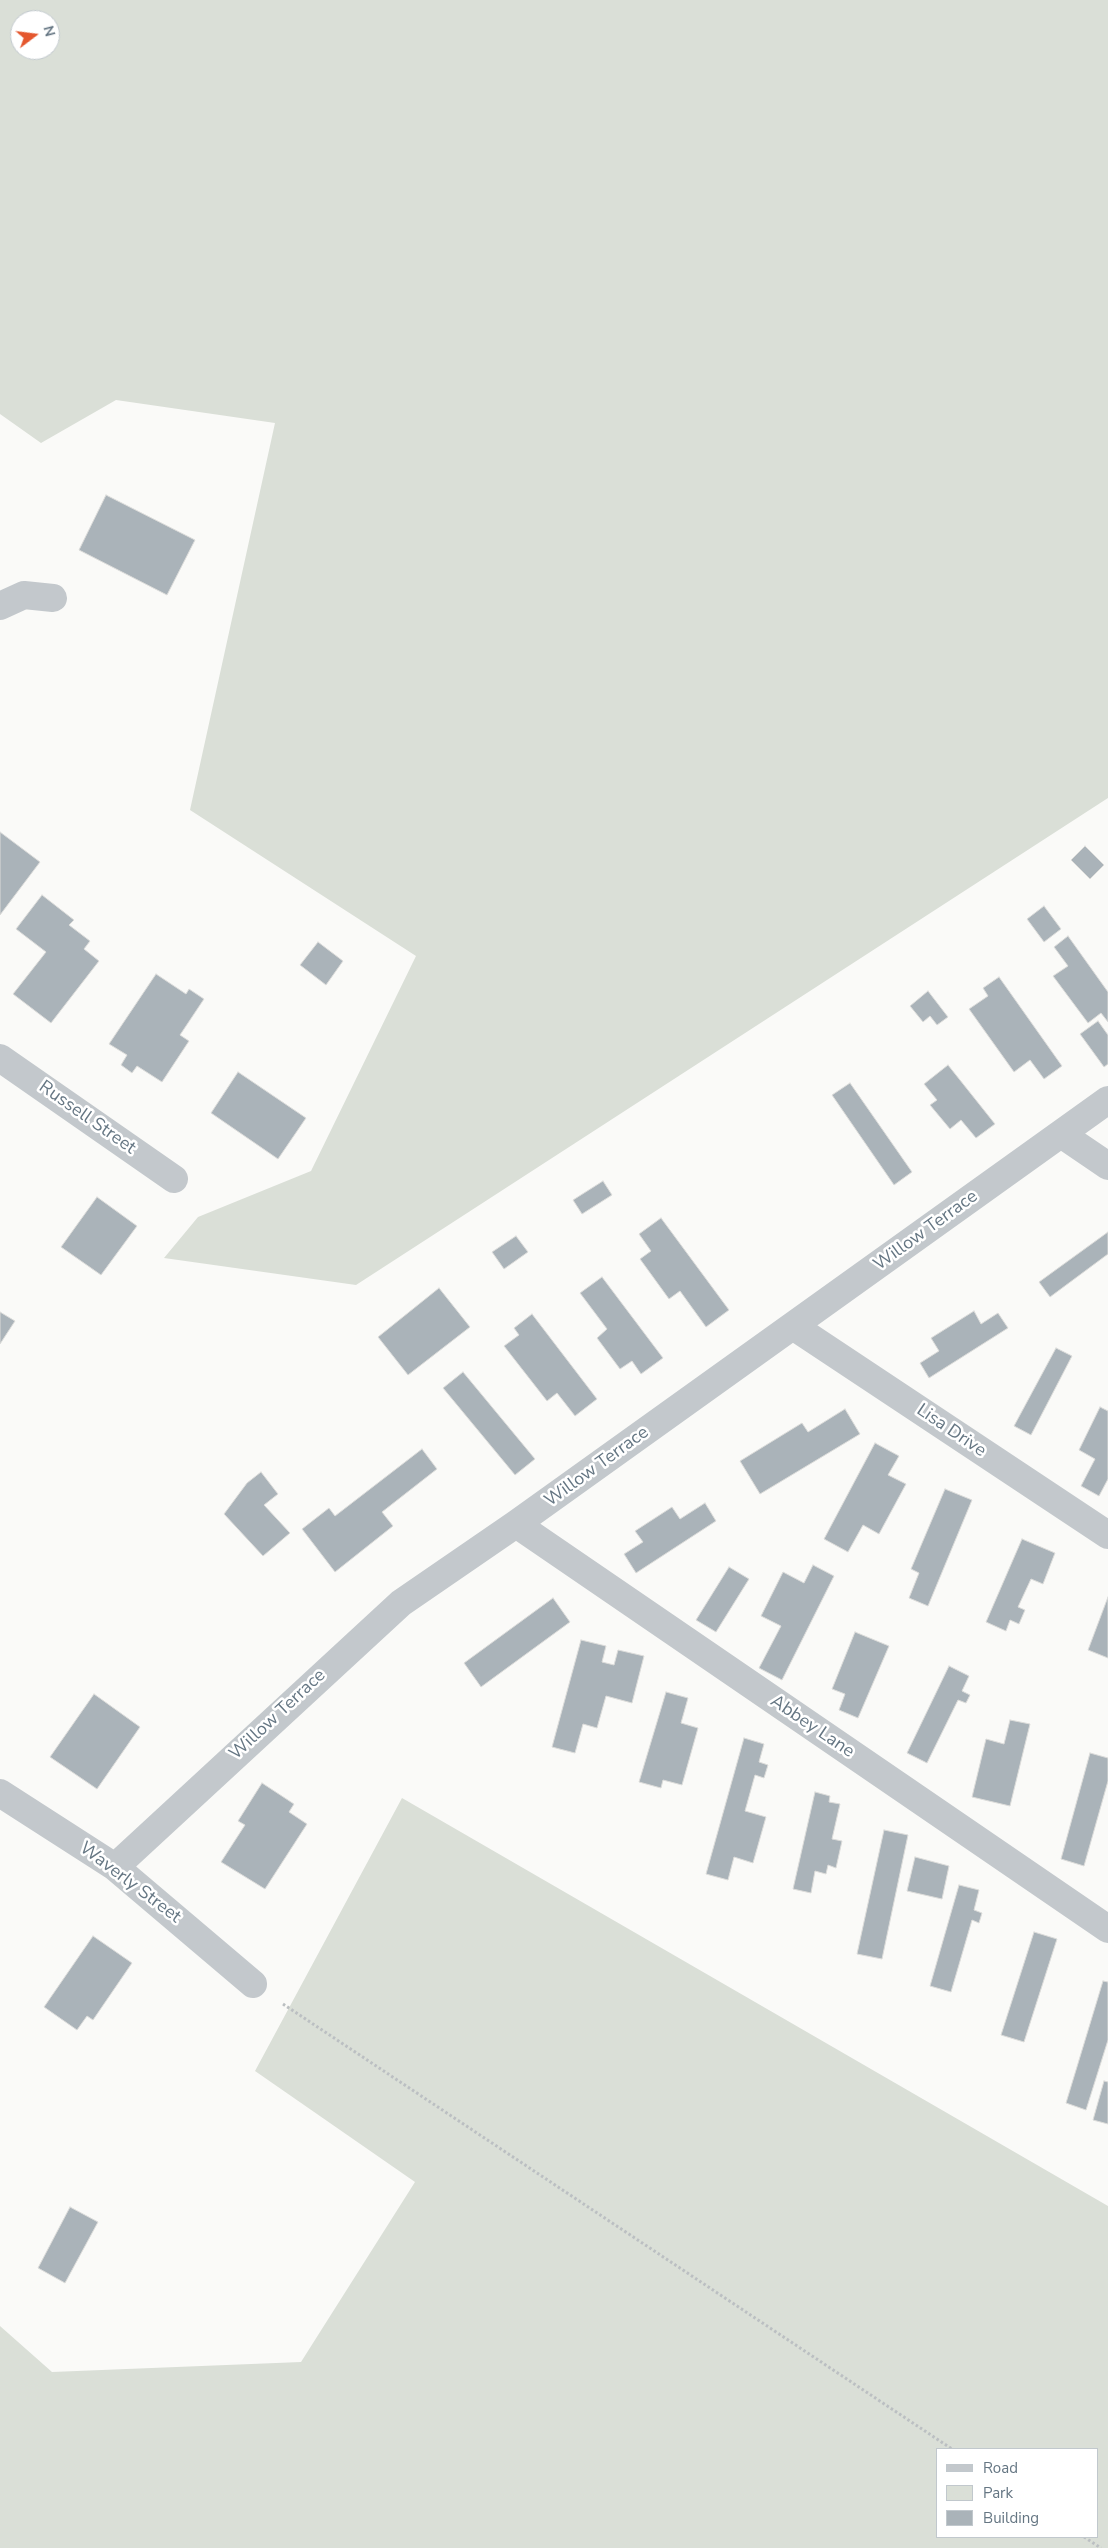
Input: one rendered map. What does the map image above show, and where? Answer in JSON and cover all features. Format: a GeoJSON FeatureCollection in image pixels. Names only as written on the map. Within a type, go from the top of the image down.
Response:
{"type":"FeatureCollection","features":[{"type":"Feature","properties":{"kind":"street"},"geometry":{"type":"LineString","coordinates":[[0,606],[24,595],[53,598]]}},
{"type":"Feature","properties":{"kind":"street","name":"Russell Street"},"geometry":{"type":"LineString","coordinates":[[0,1058],[174,1179]]}},
{"type":"Feature","properties":{"kind":"street","name":"Willow Terrace"},"geometry":{"type":"LineString","coordinates":[[114,1867],[401,1603],[516,1524],[1108,1100]]}},
{"type":"Feature","properties":{"kind":"street"},"geometry":{"type":"LineString","coordinates":[[1061,1134],[1108,1166]]}},
{"type":"Feature","properties":{"kind":"street","name":"Lisa Drive"},"geometry":{"type":"LineString","coordinates":[[793,1326],[1108,1535]]}},
{"type":"Feature","properties":{"kind":"street","name":"Abbey Lane"},"geometry":{"type":"LineString","coordinates":[[516,1524],[1108,1929]]}},
{"type":"Feature","properties":{"kind":"street","name":"Waverly Street"},"geometry":{"type":"LineString","coordinates":[[0,1793],[114,1867],[253,1984]]}},
{"type":"Feature","properties":{"kind":"path"},"geometry":{"type":"LineString","coordinates":[[253,1984],[950,2448]]}},
{"type":"Feature","properties":{"kind":"path"},"geometry":{"type":"LineString","coordinates":[[1086,2538],[1101,2548]]}},
{"type":"Feature","properties":{"kind":"green space"},"geometry":{"type":"Polygon","coordinates":[[[0,0],[1108,0],[1108,798],[356,1285],[164,1258],[198,1217],[311,1171],[416,956],[190,810],[275,423],[116,400],[41,443],[0,414],[0,0]]]}},
{"type":"Feature","properties":{"kind":"green space"},"geometry":{"type":"Polygon","coordinates":[[[402,1798],[1108,2206],[1108,2548],[0,2548],[0,2326],[52,2372],[301,2362],[415,2182],[255,2071],[402,1798]]]}},
{"type":"Feature","properties":{"kind":"building"},"geometry":{"type":"Polygon","coordinates":[[[106,495],[195,540],[167,595],[79,550],[106,495]]]}},
{"type":"Feature","properties":{"kind":"building"},"geometry":{"type":"Polygon","coordinates":[[[0,832],[40,862],[0,915],[0,832]]]}},
{"type":"Feature","properties":{"kind":"building"},"geometry":{"type":"Polygon","coordinates":[[[1085,846],[1104,865],[1090,879],[1071,860],[1085,846]]]}},
{"type":"Feature","properties":{"kind":"building"},"geometry":{"type":"Polygon","coordinates":[[[42,895],[74,920],[69,925],[90,941],[84,949],[99,961],[51,1023],[13,994],[46,952],[16,929],[42,895]]]}},
{"type":"Feature","properties":{"kind":"building"},"geometry":{"type":"Polygon","coordinates":[[[1044,906],[1061,929],[1044,942],[1027,919],[1044,906]]]}},
{"type":"Feature","properties":{"kind":"building"},"geometry":{"type":"Polygon","coordinates":[[[1068,936],[1108,992],[1108,1022],[1101,1013],[1088,1023],[1053,976],[1068,966],[1054,947],[1068,936]]]}},
{"type":"Feature","properties":{"kind":"building"},"geometry":{"type":"Polygon","coordinates":[[[318,942],[343,961],[326,985],[300,965],[318,942]]]}},
{"type":"Feature","properties":{"kind":"building"},"geometry":{"type":"Polygon","coordinates":[[[156,974],[186,994],[189,989],[204,999],[180,1035],[189,1041],[162,1082],[137,1066],[132,1073],[121,1065],[127,1055],[109,1044],[156,974]]]}},
{"type":"Feature","properties":{"kind":"building"},"geometry":{"type":"Polygon","coordinates":[[[999,977],[1062,1066],[1044,1079],[1030,1060],[1014,1072],[969,1009],[988,996],[983,988],[999,977]]]}},
{"type":"Feature","properties":{"kind":"building"},"geometry":{"type":"Polygon","coordinates":[[[928,991],[948,1017],[937,1025],[930,1016],[923,1022],[910,1006],[928,991]]]}},
{"type":"Feature","properties":{"kind":"building"},"geometry":{"type":"Polygon","coordinates":[[[1098,1021],[1108,1035],[1108,1064],[1104,1067],[1080,1034],[1098,1021]]]}},
{"type":"Feature","properties":{"kind":"building"},"geometry":{"type":"Polygon","coordinates":[[[948,1065],[995,1124],[976,1138],[961,1120],[950,1129],[930,1105],[937,1100],[924,1084],[948,1065]]]}},
{"type":"Feature","properties":{"kind":"building"},"geometry":{"type":"Polygon","coordinates":[[[238,1072],[306,1118],[278,1159],[211,1113],[238,1072]]]}},
{"type":"Feature","properties":{"kind":"building"},"geometry":{"type":"Polygon","coordinates":[[[850,1083],[912,1172],[894,1185],[832,1095],[850,1083]]]}},
{"type":"Feature","properties":{"kind":"building"},"geometry":{"type":"Polygon","coordinates":[[[603,1181],[612,1195],[582,1214],[573,1200],[603,1181]]]}},
{"type":"Feature","properties":{"kind":"building"},"geometry":{"type":"Polygon","coordinates":[[[97,1197],[137,1226],[101,1275],[61,1247],[97,1197]]]}},
{"type":"Feature","properties":{"kind":"building"},"geometry":{"type":"Polygon","coordinates":[[[661,1218],[729,1310],[706,1327],[680,1291],[669,1299],[640,1259],[651,1251],[639,1234],[661,1218]]]}},
{"type":"Feature","properties":{"kind":"building"},"geometry":{"type":"Polygon","coordinates":[[[1108,1232],[1108,1254],[1050,1297],[1039,1282],[1108,1232]]]}},
{"type":"Feature","properties":{"kind":"building"},"geometry":{"type":"Polygon","coordinates":[[[516,1236],[528,1252],[504,1269],[492,1252],[516,1236]]]}},
{"type":"Feature","properties":{"kind":"building"},"geometry":{"type":"Polygon","coordinates":[[[602,1277],[663,1358],[641,1374],[632,1361],[620,1369],[597,1338],[607,1329],[580,1293],[602,1277]]]}},
{"type":"Feature","properties":{"kind":"building"},"geometry":{"type":"Polygon","coordinates":[[[439,1288],[470,1327],[408,1375],[378,1337],[439,1288]]]}},
{"type":"Feature","properties":{"kind":"building"},"geometry":{"type":"Polygon","coordinates":[[[974,1311],[981,1324],[998,1313],[1008,1328],[929,1378],[920,1363],[939,1351],[931,1338],[974,1311]]]}},
{"type":"Feature","properties":{"kind":"building"},"geometry":{"type":"Polygon","coordinates":[[[0,1312],[15,1321],[0,1344],[0,1312]]]}},
{"type":"Feature","properties":{"kind":"building"},"geometry":{"type":"Polygon","coordinates":[[[532,1314],[597,1399],[575,1416],[557,1393],[547,1401],[504,1346],[519,1335],[514,1328],[532,1314]]]}},
{"type":"Feature","properties":{"kind":"building"},"geometry":{"type":"Polygon","coordinates":[[[1056,1348],[1072,1356],[1031,1435],[1014,1426],[1056,1348]]]}},
{"type":"Feature","properties":{"kind":"building"},"geometry":{"type":"Polygon","coordinates":[[[463,1372],[535,1459],[515,1475],[443,1388],[463,1372]]]}},
{"type":"Feature","properties":{"kind":"building"},"geometry":{"type":"Polygon","coordinates":[[[1100,1407],[1108,1411],[1108,1479],[1099,1496],[1081,1486],[1095,1459],[1079,1450],[1100,1407]]]}},
{"type":"Feature","properties":{"kind":"building"},"geometry":{"type":"Polygon","coordinates":[[[845,1409],[860,1434],[760,1494],[740,1461],[802,1423],[808,1432],[845,1409]]]}},
{"type":"Feature","properties":{"kind":"building"},"geometry":{"type":"Polygon","coordinates":[[[875,1443],[899,1456],[888,1475],[906,1484],[879,1534],[863,1525],[848,1552],[824,1539],[875,1443]]]}},
{"type":"Feature","properties":{"kind":"building"},"geometry":{"type":"Polygon","coordinates":[[[422,1449],[437,1469],[382,1512],[393,1526],[335,1572],[302,1529],[329,1508],[335,1516],[422,1449]]]}},
{"type":"Feature","properties":{"kind":"building"},"geometry":{"type":"Polygon","coordinates":[[[261,1472],[278,1494],[264,1505],[290,1533],[263,1556],[224,1514],[247,1483],[261,1472]]]}},
{"type":"Feature","properties":{"kind":"building"},"geometry":{"type":"Polygon","coordinates":[[[945,1489],[972,1500],[928,1606],[909,1598],[919,1573],[911,1569],[945,1489]]]}},
{"type":"Feature","properties":{"kind":"building"},"geometry":{"type":"Polygon","coordinates":[[[705,1503],[716,1521],[636,1573],[624,1554],[643,1542],[635,1531],[672,1507],[680,1519],[705,1503]]]}},
{"type":"Feature","properties":{"kind":"building"},"geometry":{"type":"Polygon","coordinates":[[[1022,1539],[1055,1553],[1043,1584],[1031,1579],[1018,1607],[1025,1610],[1019,1624],[1010,1620],[1006,1631],[986,1622],[1022,1539]]]}},
{"type":"Feature","properties":{"kind":"building"},"geometry":{"type":"Polygon","coordinates":[[[813,1565],[834,1576],[782,1680],[759,1668],[781,1626],[761,1616],[783,1572],[804,1583],[813,1565]]]}},
{"type":"Feature","properties":{"kind":"building"},"geometry":{"type":"Polygon","coordinates":[[[729,1567],[749,1579],[716,1632],[696,1620],[729,1567]]]}},
{"type":"Feature","properties":{"kind":"building"},"geometry":{"type":"Polygon","coordinates":[[[1108,1597],[1108,1658],[1088,1650],[1108,1597]]]}},
{"type":"Feature","properties":{"kind":"building"},"geometry":{"type":"Polygon","coordinates":[[[553,1598],[570,1622],[481,1687],[464,1663],[553,1598]]]}},
{"type":"Feature","properties":{"kind":"building"},"geometry":{"type":"Polygon","coordinates":[[[855,1632],[889,1646],[858,1718],[839,1710],[845,1694],[832,1689],[855,1632]]]}},
{"type":"Feature","properties":{"kind":"building"},"geometry":{"type":"Polygon","coordinates":[[[581,1640],[606,1646],[602,1662],[614,1665],[618,1650],[644,1656],[632,1703],[606,1696],[597,1728],[583,1724],[575,1753],[552,1747],[581,1640]]]}},
{"type":"Feature","properties":{"kind":"building"},"geometry":{"type":"Polygon","coordinates":[[[949,1666],[969,1676],[962,1691],[970,1695],[966,1703],[958,1700],[927,1763],[907,1753],[949,1666]]]}},
{"type":"Feature","properties":{"kind":"building"},"geometry":{"type":"Polygon","coordinates":[[[666,1692],[688,1698],[681,1723],[698,1728],[682,1785],[663,1780],[661,1788],[639,1782],[666,1692]]]}},
{"type":"Feature","properties":{"kind":"building"},"geometry":{"type":"Polygon","coordinates":[[[94,1694],[140,1727],[97,1789],[50,1757],[94,1694]]]}},
{"type":"Feature","properties":{"kind":"building"},"geometry":{"type":"Polygon","coordinates":[[[1010,1720],[1030,1724],[1010,1806],[972,1797],[986,1739],[1004,1744],[1010,1720]]]}},
{"type":"Feature","properties":{"kind":"building"},"geometry":{"type":"Polygon","coordinates":[[[744,1738],[764,1744],[759,1762],[768,1765],[764,1778],[755,1775],[745,1811],[766,1817],[753,1863],[734,1857],[728,1880],[706,1874],[744,1738]]]}},
{"type":"Feature","properties":{"kind":"building"},"geometry":{"type":"Polygon","coordinates":[[[1090,1753],[1108,1758],[1108,1781],[1084,1866],[1061,1859],[1090,1753]]]}},
{"type":"Feature","properties":{"kind":"building"},"geometry":{"type":"Polygon","coordinates":[[[262,1783],[294,1804],[289,1812],[307,1824],[265,1889],[221,1862],[245,1825],[238,1821],[262,1783]]]}},
{"type":"Feature","properties":{"kind":"building"},"geometry":{"type":"Polygon","coordinates":[[[815,1792],[830,1796],[829,1802],[840,1804],[832,1839],[842,1841],[836,1868],[828,1865],[826,1874],[815,1871],[811,1893],[793,1889],[815,1792]]]}},
{"type":"Feature","properties":{"kind":"building"},"geometry":{"type":"Polygon","coordinates":[[[884,1830],[908,1835],[882,1959],[857,1954],[884,1830]]]}},
{"type":"Feature","properties":{"kind":"building"},"geometry":{"type":"Polygon","coordinates":[[[915,1857],[949,1866],[942,1899],[907,1891],[915,1857]]]}},
{"type":"Feature","properties":{"kind":"building"},"geometry":{"type":"Polygon","coordinates":[[[959,1885],[979,1890],[974,1910],[982,1913],[979,1923],[972,1920],[951,1992],[930,1986],[959,1885]]]}},
{"type":"Feature","properties":{"kind":"building"},"geometry":{"type":"Polygon","coordinates":[[[1034,1932],[1057,1939],[1024,2042],[1001,2035],[1034,1932]]]}},
{"type":"Feature","properties":{"kind":"building"},"geometry":{"type":"Polygon","coordinates":[[[93,1936],[132,1963],[93,2020],[87,2016],[77,2030],[44,2007],[93,1936]]]}},
{"type":"Feature","properties":{"kind":"building"},"geometry":{"type":"Polygon","coordinates":[[[1103,1981],[1108,1982],[1108,2040],[1086,2110],[1066,2103],[1103,1981]]]}},
{"type":"Feature","properties":{"kind":"building"},"geometry":{"type":"Polygon","coordinates":[[[1104,2081],[1108,2082],[1108,2124],[1093,2120],[1104,2081]]]}},
{"type":"Feature","properties":{"kind":"building"},"geometry":{"type":"Polygon","coordinates":[[[70,2207],[98,2222],[65,2283],[38,2268],[70,2207]]]}}]}
